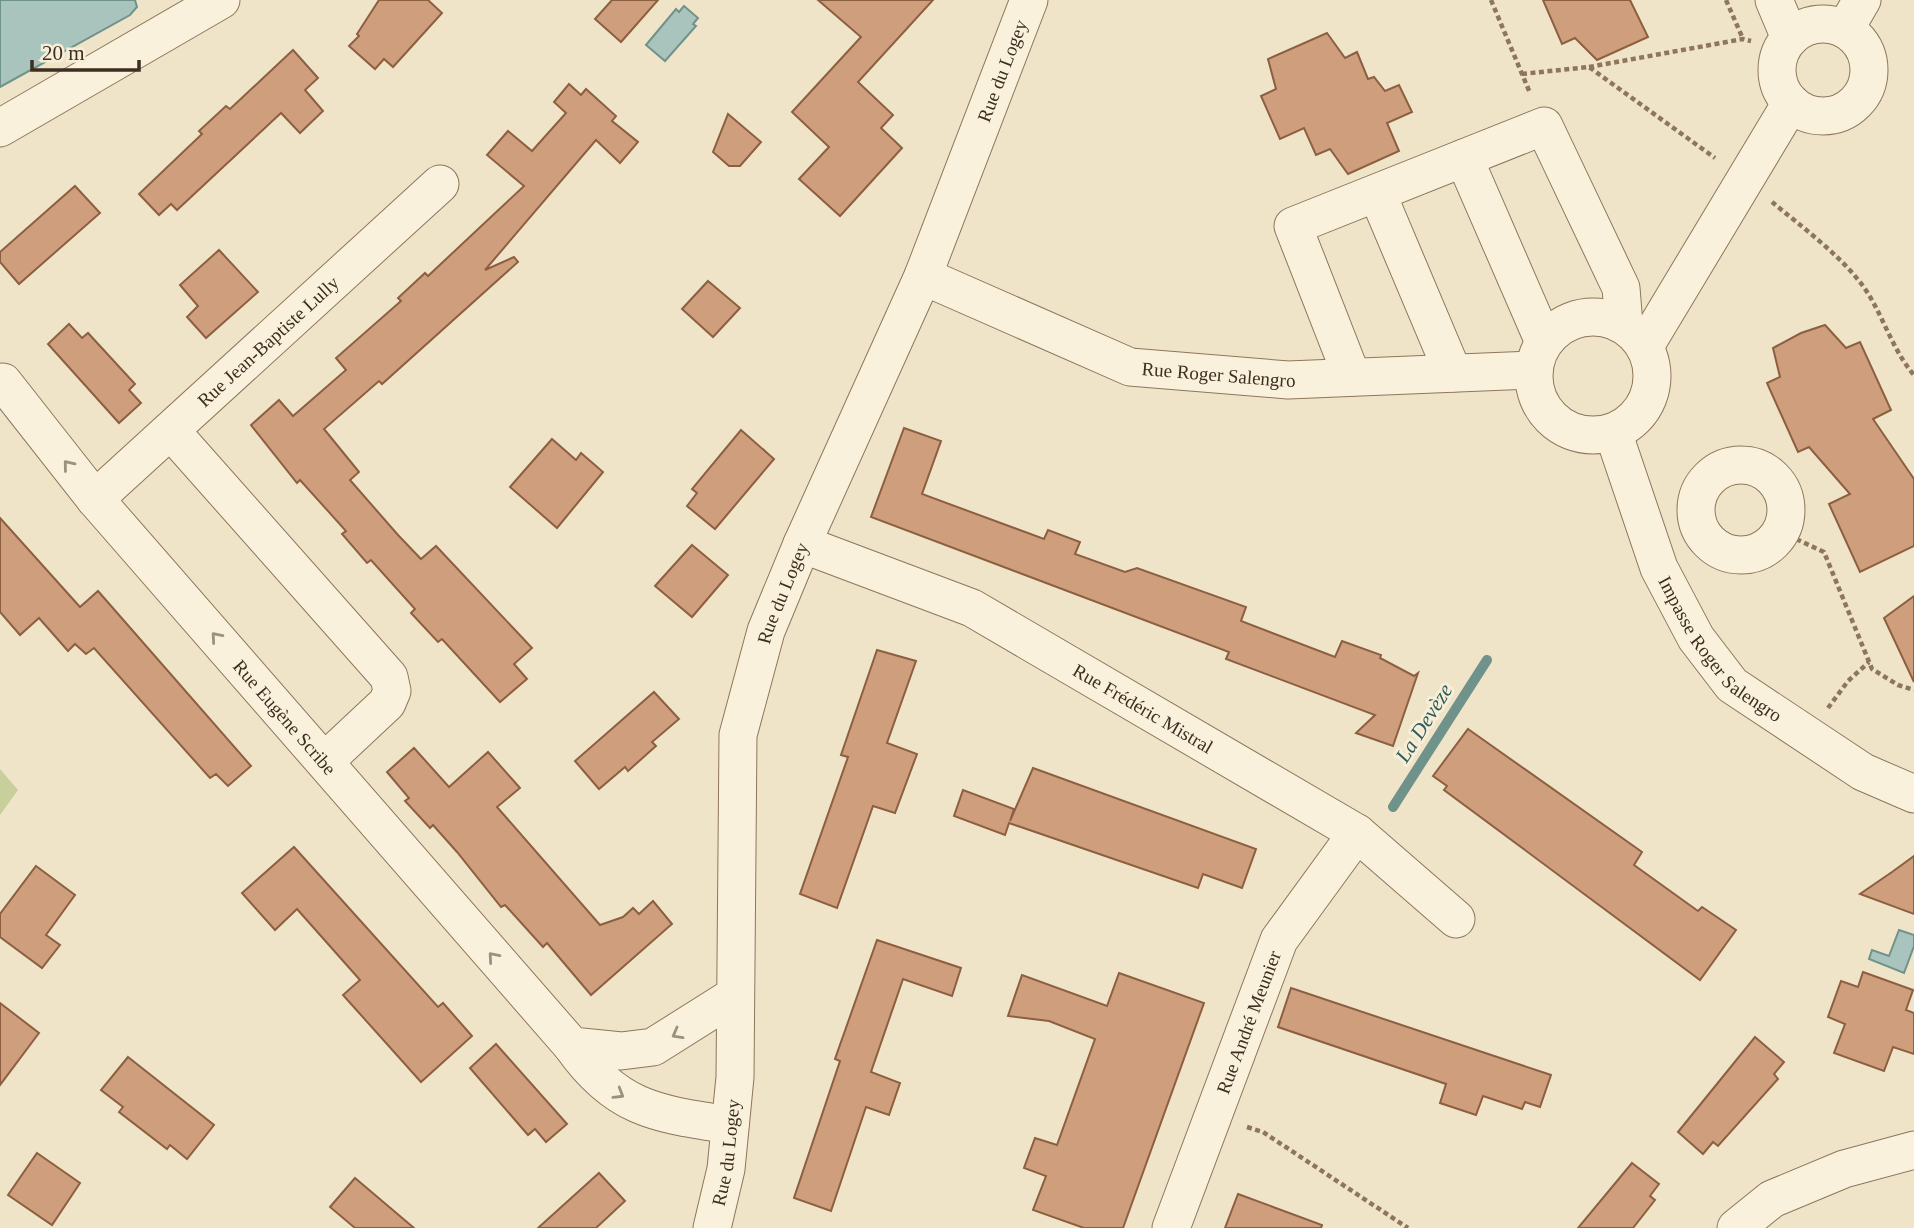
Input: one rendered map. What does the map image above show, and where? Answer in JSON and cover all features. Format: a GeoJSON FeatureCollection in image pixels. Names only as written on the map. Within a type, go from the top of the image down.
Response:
{"type":"FeatureCollection","features":[{"type":"Feature","properties":{"kind":"street"},"geometry":{"type":"LineString","coordinates":[[0,128],[221,0]]}},
{"type":"Feature","properties":{"kind":"street","name":"Rue du Logey"},"geometry":{"type":"LineString","coordinates":[[712,1228],[726,1169],[735,1077],[738,735],[766,631],[802,544],[923,276],[1029,0]]}},
{"type":"Feature","properties":{"kind":"street"},"geometry":{"type":"LineString","coordinates":[[1774,0],[1786,43],[1778,77],[1791,103],[1804,112],[1819,116],[1842,112],[1861,97],[1870,67],[1866,52],[1857,38],[1853,14],[1816,24],[1786,43]]}},
{"type":"Feature","properties":{"kind":"street"},"geometry":{"type":"LineString","coordinates":[[1635,336],[1791,103]]}},
{"type":"Feature","properties":{"kind":"street"},"geometry":{"type":"LineString","coordinates":[[1352,377],[1293,226],[1544,126],[1621,288],[1635,336],[1652,366],[1651,386],[1645,406],[1631,421],[1613,432],[1594,435],[1574,432],[1557,423],[1543,408],[1536,390],[1539,356],[1464,158]]}},
{"type":"Feature","properties":{"kind":"street","name":"Rue Jean-Baptiste Lully"},"geometry":{"type":"LineString","coordinates":[[95,499],[440,184]]}},
{"type":"Feature","properties":{"kind":"street"},"geometry":{"type":"LineString","coordinates":[[1377,193],[1453,373]]}},
{"type":"Feature","properties":{"kind":"street","name":"Rue Roger Salengro"},"geometry":{"type":"LineString","coordinates":[[923,276],[1130,367],[1288,380],[1453,373],[1539,356]]}},
{"type":"Feature","properties":{"kind":"street"},"geometry":{"type":"LineString","coordinates":[[1539,356],[1557,329],[1590,316],[1608,318],[1635,336]]}},
{"type":"Feature","properties":{"kind":"street","name":"Rue Eugène Scribe"},"geometry":{"type":"LineString","coordinates":[[1,379],[95,499],[572,1046],[591,1074],[623,1098],[663,1115],[730,1125]]}},
{"type":"Feature","properties":{"kind":"street"},"geometry":{"type":"LineString","coordinates":[[171,431],[388,677],[392,691],[387,703],[325,761]]}},
{"type":"Feature","properties":{"kind":"street","name":"Impasse Roger Salengro"},"geometry":{"type":"LineString","coordinates":[[1613,432],[1659,568],[1696,638],[1732,685],[1863,772],[1914,794]]}},
{"type":"Feature","properties":{"kind":"street"},"geometry":{"type":"LineString","coordinates":[[1745,465],[1760,469],[1781,489],[1785,502],[1781,532],[1772,543],[1759,551],[1729,554],[1705,537],[1697,516],[1699,494],[1706,481],[1724,468],[1745,465]]}},
{"type":"Feature","properties":{"kind":"street"},"geometry":{"type":"LineString","coordinates":[[1647,533],[1697,516]]}},
{"type":"Feature","properties":{"kind":"street","name":"Rue Frédéric Mistral"},"geometry":{"type":"LineString","coordinates":[[802,544],[972,608],[1357,834],[1456,919]]}},
{"type":"Feature","properties":{"kind":"street","name":"Rue André Meunier"},"geometry":{"type":"LineString","coordinates":[[1171,1228],[1279,940],[1357,834]]}},
{"type":"Feature","properties":{"kind":"street"},"geometry":{"type":"LineString","coordinates":[[572,1046],[621,1051],[653,1047],[734,996]]}},
{"type":"Feature","properties":{"kind":"street"},"geometry":{"type":"LineString","coordinates":[[1736,1228],[1772,1199],[1844,1169],[1914,1150]]}},
{"type":"Feature","properties":{"kind":"path"},"geometry":{"type":"LineString","coordinates":[[1491,0],[1544,126]]}},
{"type":"Feature","properties":{"kind":"path"},"geometry":{"type":"LineString","coordinates":[[1726,0],[1744,39]]}},
{"type":"Feature","properties":{"kind":"path"},"geometry":{"type":"LineString","coordinates":[[1589,67],[1744,39],[1786,43]]}},
{"type":"Feature","properties":{"kind":"path"},"geometry":{"type":"LineString","coordinates":[[1781,532],[1824,552],[1872,669],[1898,685],[1914,690]]}},
{"type":"Feature","properties":{"kind":"path"},"geometry":{"type":"LineString","coordinates":[[1810,737],[1848,681],[1869,662]]}},
{"type":"Feature","properties":{"kind":"path"},"geometry":{"type":"LineString","coordinates":[[1212,1117],[1263,1132],[1408,1228]]}},
{"type":"Feature","properties":{"kind":"green space"},"geometry":{"type":"Polygon","coordinates":[[[0,769],[18,790],[0,815],[0,769]]]}},
{"type":"Feature","properties":{"kind":"water"},"geometry":{"type":"Polygon","coordinates":[[[0,0],[135,0],[137,7],[130,15],[0,87],[0,0]]]}},
{"type":"Feature","properties":{"kind":"water"},"geometry":{"type":"Polygon","coordinates":[[[684,6],[698,18],[693,24],[696,26],[665,61],[646,45],[676,9],[679,12],[684,6]]]}},
{"type":"Feature","properties":{"kind":"water"},"geometry":{"type":"Polygon","coordinates":[[[1899,930],[1914,935],[1914,946],[1904,973],[1869,959],[1872,950],[1889,956],[1899,930]]]}},
{"type":"Feature","properties":{"kind":"building"},"geometry":{"type":"Polygon","coordinates":[[[379,0],[428,0],[442,13],[393,67],[384,59],[375,69],[349,46],[359,36],[357,34],[379,0]]]}},
{"type":"Feature","properties":{"kind":"building"},"geometry":{"type":"Polygon","coordinates":[[[612,0],[658,0],[621,42],[595,19],[612,0]]]}},
{"type":"Feature","properties":{"kind":"building"},"geometry":{"type":"Polygon","coordinates":[[[818,0],[933,0],[858,82],[893,115],[881,128],[902,148],[840,216],[799,179],[829,147],[792,112],[861,37],[818,0]]]}},
{"type":"Feature","properties":{"kind":"building"},"geometry":{"type":"Polygon","coordinates":[[[1543,0],[1630,0],[1648,37],[1597,60],[1575,38],[1562,44],[1543,0]]]}},
{"type":"Feature","properties":{"kind":"building"},"geometry":{"type":"Polygon","coordinates":[[[1327,33],[1345,58],[1357,52],[1368,79],[1374,77],[1385,91],[1399,85],[1412,112],[1387,123],[1399,151],[1348,174],[1330,149],[1316,155],[1304,128],[1280,139],[1261,96],[1276,89],[1268,59],[1327,33]]]}},
{"type":"Feature","properties":{"kind":"building"},"geometry":{"type":"Polygon","coordinates":[[[293,50],[318,78],[305,90],[323,111],[300,133],[281,113],[177,210],[171,204],[159,215],[139,194],[202,134],[199,131],[226,106],[230,109],[293,50]]]}},
{"type":"Feature","properties":{"kind":"building"},"geometry":{"type":"Polygon","coordinates":[[[569,84],[581,95],[586,89],[616,116],[612,121],[638,142],[620,163],[596,140],[485,270],[514,257],[518,262],[382,384],[379,381],[324,429],[359,472],[350,480],[398,535],[421,559],[436,546],[532,648],[514,664],[527,679],[500,702],[442,639],[438,642],[411,613],[415,609],[371,560],[367,563],[342,534],[346,531],[300,480],[297,483],[251,425],[279,400],[293,416],[346,370],[336,358],[401,301],[398,298],[425,273],[428,276],[524,186],[487,155],[508,131],[532,151],[566,113],[554,102],[569,84]]]}},
{"type":"Feature","properties":{"kind":"building"},"geometry":{"type":"Polygon","coordinates":[[[728,114],[761,142],[740,166],[729,166],[713,152],[728,114]]]}},
{"type":"Feature","properties":{"kind":"building"},"geometry":{"type":"Polygon","coordinates":[[[75,186],[100,213],[19,284],[0,262],[0,252],[75,186]]]}},
{"type":"Feature","properties":{"kind":"building"},"geometry":{"type":"Polygon","coordinates":[[[219,250],[258,292],[206,338],[187,317],[198,306],[180,285],[219,250]]]}},
{"type":"Feature","properties":{"kind":"building"},"geometry":{"type":"Polygon","coordinates":[[[708,281],[740,308],[713,337],[682,309],[708,281]]]}},
{"type":"Feature","properties":{"kind":"building"},"geometry":{"type":"Polygon","coordinates":[[[69,324],[82,338],[88,333],[135,384],[129,390],[141,403],[119,423],[48,344],[69,324]]]}},
{"type":"Feature","properties":{"kind":"building"},"geometry":{"type":"Polygon","coordinates":[[[1825,325],[1846,348],[1860,342],[1891,410],[1873,419],[1914,479],[1914,546],[1860,572],[1829,504],[1850,494],[1809,447],[1798,452],[1767,383],[1780,377],[1773,348],[1801,333],[1825,325]]]}},
{"type":"Feature","properties":{"kind":"building"},"geometry":{"type":"Polygon","coordinates":[[[904,428],[941,441],[922,494],[1044,539],[1048,530],[1080,542],[1075,554],[1125,572],[1137,568],[1246,607],[1241,621],[1335,657],[1342,641],[1381,655],[1380,658],[1414,676],[1418,673],[1393,746],[1356,733],[1375,715],[1226,659],[1229,652],[871,517],[904,428]]]}},
{"type":"Feature","properties":{"kind":"building"},"geometry":{"type":"Polygon","coordinates":[[[741,430],[774,459],[715,529],[687,506],[697,493],[692,489],[741,430]]]}},
{"type":"Feature","properties":{"kind":"building"},"geometry":{"type":"Polygon","coordinates":[[[552,439],[576,460],[581,453],[603,472],[557,528],[510,487],[552,439]]]}},
{"type":"Feature","properties":{"kind":"building"},"geometry":{"type":"Polygon","coordinates":[[[0,518],[80,607],[98,591],[251,766],[228,786],[216,774],[210,778],[94,648],[86,654],[75,644],[68,651],[39,618],[20,635],[0,612],[0,518]]]}},
{"type":"Feature","properties":{"kind":"building"},"geometry":{"type":"Polygon","coordinates":[[[692,545],[728,575],[692,617],[655,586],[692,545]]]}},
{"type":"Feature","properties":{"kind":"building"},"geometry":{"type":"Polygon","coordinates":[[[1914,596],[1914,682],[1884,618],[1914,596]]]}},
{"type":"Feature","properties":{"kind":"building"},"geometry":{"type":"Polygon","coordinates":[[[877,650],[916,661],[887,743],[917,754],[895,813],[873,806],[837,908],[800,894],[848,757],[841,755],[877,650]]]}},
{"type":"Feature","properties":{"kind":"building"},"geometry":{"type":"Polygon","coordinates":[[[654,692],[679,719],[652,742],[656,746],[628,771],[625,767],[599,789],[575,761],[654,692]]]}},
{"type":"Feature","properties":{"kind":"building"},"geometry":{"type":"Polygon","coordinates":[[[1468,729],[1642,852],[1634,865],[1698,911],[1702,907],[1736,930],[1700,980],[1444,790],[1447,786],[1433,776],[1468,729]]]}},
{"type":"Feature","properties":{"kind":"building"},"geometry":{"type":"Polygon","coordinates":[[[414,748],[449,787],[488,752],[520,788],[497,807],[600,925],[623,917],[633,908],[639,914],[653,901],[672,924],[591,995],[547,943],[543,947],[505,905],[501,907],[433,825],[430,828],[405,801],[409,798],[387,772],[414,748]]]}},
{"type":"Feature","properties":{"kind":"building"},"geometry":{"type":"Polygon","coordinates":[[[1033,768],[1256,849],[1242,888],[1203,874],[1198,888],[1009,823],[1005,835],[954,816],[963,790],[1014,809],[1010,821],[1033,768]]]}},
{"type":"Feature","properties":{"kind":"building"},"geometry":{"type":"Polygon","coordinates":[[[294,847],[438,1007],[443,1003],[472,1036],[421,1082],[343,995],[360,980],[297,909],[275,930],[242,893],[294,847]]]}},
{"type":"Feature","properties":{"kind":"building"},"geometry":{"type":"Polygon","coordinates":[[[1914,856],[1914,914],[1860,894],[1892,872],[1914,856]]]}},
{"type":"Feature","properties":{"kind":"building"},"geometry":{"type":"Polygon","coordinates":[[[36,866],[75,895],[46,935],[60,945],[42,968],[0,937],[0,914],[36,866]]]}},
{"type":"Feature","properties":{"kind":"building"},"geometry":{"type":"Polygon","coordinates":[[[877,940],[961,968],[952,996],[903,979],[871,1072],[900,1083],[889,1115],[866,1107],[831,1211],[794,1198],[840,1061],[835,1059],[877,940]]]}},
{"type":"Feature","properties":{"kind":"building"},"geometry":{"type":"Polygon","coordinates":[[[1863,972],[1913,990],[1906,1010],[1914,1013],[1914,1054],[1893,1047],[1884,1071],[1834,1053],[1845,1024],[1828,1017],[1841,981],[1858,987],[1863,972]]]}},
{"type":"Feature","properties":{"kind":"building"},"geometry":{"type":"Polygon","coordinates":[[[1119,973],[1204,1003],[1123,1228],[1084,1228],[1033,1210],[1046,1176],[1024,1168],[1035,1138],[1057,1145],[1095,1039],[1049,1021],[1008,1016],[1022,975],[1107,1006],[1119,973]]]}},
{"type":"Feature","properties":{"kind":"building"},"geometry":{"type":"Polygon","coordinates":[[[1291,988],[1551,1075],[1540,1107],[1525,1102],[1522,1109],[1483,1096],[1476,1115],[1440,1103],[1446,1084],[1278,1027],[1291,988]]]}},
{"type":"Feature","properties":{"kind":"building"},"geometry":{"type":"Polygon","coordinates":[[[0,1003],[39,1033],[0,1085],[0,1003]]]}},
{"type":"Feature","properties":{"kind":"building"},"geometry":{"type":"Polygon","coordinates":[[[1755,1037],[1784,1062],[1774,1074],[1778,1079],[1718,1146],[1713,1142],[1703,1154],[1678,1132],[1755,1037]]]}},
{"type":"Feature","properties":{"kind":"building"},"geometry":{"type":"Polygon","coordinates":[[[496,1044],[567,1124],[546,1142],[535,1129],[528,1135],[470,1068],[496,1044]]]}},
{"type":"Feature","properties":{"kind":"building"},"geometry":{"type":"Polygon","coordinates":[[[128,1057],[214,1125],[187,1159],[170,1145],[167,1149],[119,1112],[123,1107],[101,1090],[128,1057]]]}},
{"type":"Feature","properties":{"kind":"building"},"geometry":{"type":"Polygon","coordinates":[[[37,1153],[80,1183],[52,1225],[8,1195],[37,1153]]]}},
{"type":"Feature","properties":{"kind":"building"},"geometry":{"type":"Polygon","coordinates":[[[1632,1163],[1659,1184],[1650,1196],[1655,1200],[1633,1228],[1578,1228],[1632,1163]]]}},
{"type":"Feature","properties":{"kind":"building"},"geometry":{"type":"Polygon","coordinates":[[[599,1173],[625,1201],[596,1228],[538,1228],[599,1173]]]}},
{"type":"Feature","properties":{"kind":"building"},"geometry":{"type":"Polygon","coordinates":[[[355,1178],[414,1228],[355,1228],[330,1207],[355,1178]]]}},
{"type":"Feature","properties":{"kind":"building"},"geometry":{"type":"Polygon","coordinates":[[[1238,1194],[1322,1225],[1321,1228],[1225,1228],[1238,1194]]]}},
{"type":"Feature","properties":{"kind":"waterway","name":"La Devèze"},"geometry":{"type":"LineString","coordinates":[[1393,807],[1487,660]]}}]}
